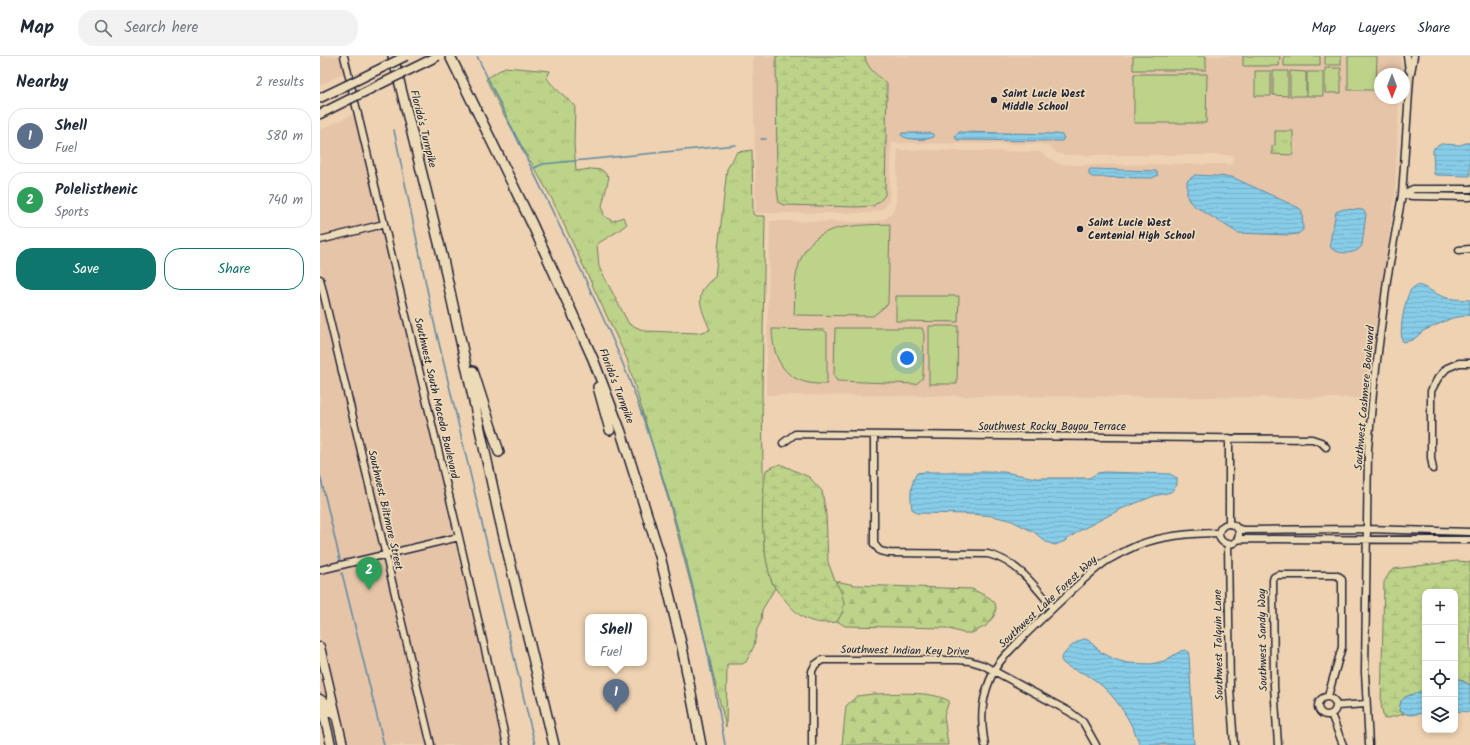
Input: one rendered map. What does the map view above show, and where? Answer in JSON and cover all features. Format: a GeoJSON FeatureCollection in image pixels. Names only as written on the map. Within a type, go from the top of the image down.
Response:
{"type":"FeatureCollection","features":[{"type":"Feature","properties":{"kind":"highway","name":"Florida's Turnpike"},"geometry":{"type":"LineString","coordinates":[[392,56],[442,255],[499,516],[554,745]]}},
{"type":"Feature","properties":{"kind":"highway","name":"Florida's Turnpike"},"geometry":{"type":"LineString","coordinates":[[450,56],[533,226],[583,335],[621,432],[660,556],[682,647],[701,745]]}},
{"type":"Feature","properties":{"kind":"highway"},"geometry":{"type":"LineString","coordinates":[[457,324],[499,452]]}},
{"type":"Feature","properties":{"kind":"highway"},"geometry":{"type":"LineString","coordinates":[[583,335],[610,430]]}},
{"type":"Feature","properties":{"kind":"main road"},"geometry":{"type":"LineString","coordinates":[[320,98],[406,56]]}},
{"type":"Feature","properties":{"kind":"main road"},"geometry":{"type":"LineString","coordinates":[[320,114],[438,56]]}},
{"type":"Feature","properties":{"kind":"main road"},"geometry":{"type":"LineString","coordinates":[[320,647],[343,745]]}},
{"type":"Feature","properties":{"kind":"main road"},"geometry":{"type":"LineString","coordinates":[[331,745],[320,700],[326,701],[331,710],[340,745]]}},
{"type":"Feature","properties":{"kind":"street","name":"Southwest South Macedo Boulevard"},"geometry":{"type":"LineString","coordinates":[[344,56],[507,745]]}},
{"type":"Feature","properties":{"kind":"street","name":"Southwest Cashmere Boulevard"},"geometry":{"type":"LineString","coordinates":[[1407,56],[1409,68]]}},
{"type":"Feature","properties":{"kind":"street","name":"Southwest Cashmere Boulevard"},"geometry":{"type":"LineString","coordinates":[[1410,78],[1414,56]]}},
{"type":"Feature","properties":{"kind":"street","name":"Southwest Cashmere Boulevard"},"geometry":{"type":"LineString","coordinates":[[1369,745],[1366,704],[1366,540],[1368,450],[1373,393],[1387,280],[1402,195],[1408,104]]}},
{"type":"Feature","properties":{"kind":"street"},"geometry":{"type":"LineString","coordinates":[[1402,195],[1413,189],[1470,189]]}},
{"type":"Feature","properties":{"kind":"street"},"geometry":{"type":"LineString","coordinates":[[1402,195],[1470,197]]}},
{"type":"Feature","properties":{"kind":"street"},"geometry":{"type":"LineString","coordinates":[[320,240],[384,224]]}},
{"type":"Feature","properties":{"kind":"street"},"geometry":{"type":"LineString","coordinates":[[1459,250],[1470,249]]}},
{"type":"Feature","properties":{"kind":"street","name":"Southwest Biltmore Street"},"geometry":{"type":"LineString","coordinates":[[320,279],[430,745]]}},
{"type":"Feature","properties":{"kind":"street"},"geometry":{"type":"LineString","coordinates":[[1433,469],[1431,458],[1431,391],[1438,378],[1446,368],[1459,363],[1470,363]]}},
{"type":"Feature","properties":{"kind":"street","name":"Southwest Rocky Bayou Terrace"},"geometry":{"type":"LineString","coordinates":[[783,443],[795,434],[874,436],[1312,439],[1321,442],[1326,447]]}},
{"type":"Feature","properties":{"kind":"street"},"geometry":{"type":"LineString","coordinates":[[874,436],[874,544],[880,551],[888,553],[988,554],[1000,557],[1030,580],[1053,608]]}},
{"type":"Feature","properties":{"kind":"street"},"geometry":{"type":"LineString","coordinates":[[1229,438],[1229,524]]}},
{"type":"Feature","properties":{"kind":"street"},"geometry":{"type":"LineString","coordinates":[[1470,532],[1367,529],[1243,530],[1229,524],[1224,525],[1218,533],[1221,541],[1228,544],[1235,543],[1237,540],[1242,539],[1470,540]]}},
{"type":"Feature","properties":{"kind":"street"},"geometry":{"type":"LineString","coordinates":[[1237,528],[1239,533],[1237,540]]}},
{"type":"Feature","properties":{"kind":"street"},"geometry":{"type":"LineString","coordinates":[[1287,530],[1286,534],[1288,539]]}},
{"type":"Feature","properties":{"kind":"street","name":"Southwest Lake Forest Way"},"geometry":{"type":"LineString","coordinates":[[985,745],[982,711],[984,698],[994,671],[1003,658],[1053,608],[1107,561],[1122,552],[1141,544],[1163,538],[1191,533],[1218,533]]}},
{"type":"Feature","properties":{"kind":"street"},"geometry":{"type":"LineString","coordinates":[[320,570],[385,553],[459,537]]}},
{"type":"Feature","properties":{"kind":"street","name":"Southwest Talquin Lane"},"geometry":{"type":"LineString","coordinates":[[1228,544],[1230,689],[1234,745]]}},
{"type":"Feature","properties":{"kind":"street","name":"Southwest Sandy Way"},"geometry":{"type":"LineString","coordinates":[[1278,745],[1274,686],[1273,580],[1274,577],[1278,575],[1335,575],[1340,577],[1342,580],[1342,646],[1328,696]]}},
{"type":"Feature","properties":{"kind":"street","name":"Southwest Indian Key Drive"},"geometry":{"type":"LineString","coordinates":[[812,745],[812,671],[815,665],[822,660],[970,661],[994,671],[1070,712],[1083,722],[1096,745]]}},
{"type":"Feature","properties":{"kind":"street"},"geometry":{"type":"LineString","coordinates":[[1328,696],[1335,700],[1337,706],[1331,714],[1324,714],[1318,707],[1320,700],[1328,696]]}},
{"type":"Feature","properties":{"kind":"street"},"geometry":{"type":"LineString","coordinates":[[1337,706],[1366,704]]}},
{"type":"Feature","properties":{"kind":"street"},"geometry":{"type":"LineString","coordinates":[[1331,714],[1343,745]]}},
{"type":"Feature","properties":{"kind":"shaded area"},"geometry":{"type":"Polygon","coordinates":[[[320,56],[340,56],[344,73],[320,85],[320,56]]]}},
{"type":"Feature","properties":{"kind":"shaded area","name":"Saint Lucie West Centenial High School"},"geometry":{"type":"Polygon","coordinates":[[[753,56],[1401,56],[1400,68],[1374,68],[1374,104],[1399,104],[1395,193],[1375,335],[1370,398],[766,395],[770,221],[863,222],[878,221],[887,218],[893,211],[896,201],[898,150],[1040,152],[1059,164],[1076,165],[1233,164],[1233,155],[1064,155],[1057,153],[1051,147],[1041,144],[892,143],[889,200],[885,207],[878,211],[869,213],[756,213],[753,56]]]}},
{"type":"Feature","properties":{"kind":"shaded area"},"geometry":{"type":"Polygon","coordinates":[[[354,114],[381,222],[320,237],[320,130],[354,114]]]}},
{"type":"Feature","properties":{"kind":"shaded area"},"geometry":{"type":"Polygon","coordinates":[[[382,228],[453,535],[387,550],[320,267],[320,243],[382,228]]]}},
{"type":"Feature","properties":{"kind":"shaded area"},"geometry":{"type":"Polygon","coordinates":[[[320,290],[382,551],[320,566],[320,290]]]}},
{"type":"Feature","properties":{"kind":"shaded area"},"geometry":{"type":"Polygon","coordinates":[[[455,541],[502,745],[433,745],[388,556],[455,541]]]}},
{"type":"Feature","properties":{"kind":"shaded area"},"geometry":{"type":"Polygon","coordinates":[[[383,557],[428,745],[346,745],[320,635],[320,573],[383,557]]]}},
{"type":"Feature","properties":{"kind":"shaded area"},"geometry":{"type":"Polygon","coordinates":[[[320,659],[330,703],[322,697],[320,687],[320,659]]]}},
{"type":"Feature","properties":{"kind":"green space"},"geometry":{"type":"Polygon","coordinates":[[[776,56],[865,56],[870,68],[887,84],[885,195],[873,206],[784,205],[779,203],[777,189],[776,56]]]}},
{"type":"Feature","properties":{"kind":"green space"},"geometry":{"type":"Polygon","coordinates":[[[1133,56],[1206,56],[1206,70],[1133,70],[1133,56]]]}},
{"type":"Feature","properties":{"kind":"green space"},"geometry":{"type":"Polygon","coordinates":[[[1243,56],[1280,56],[1279,66],[1243,66],[1243,56]]]}},
{"type":"Feature","properties":{"kind":"green space"},"geometry":{"type":"Polygon","coordinates":[[[1284,56],[1320,56],[1320,66],[1284,66],[1284,56]]]}},
{"type":"Feature","properties":{"kind":"green space"},"geometry":{"type":"Polygon","coordinates":[[[1325,56],[1341,56],[1341,65],[1325,65],[1325,56]]]}},
{"type":"Feature","properties":{"kind":"green space"},"geometry":{"type":"Polygon","coordinates":[[[1348,56],[1377,56],[1377,68],[1374,68],[1374,90],[1348,90],[1348,56]]]}},
{"type":"Feature","properties":{"kind":"green space"},"geometry":{"type":"Polygon","coordinates":[[[505,67],[550,71],[547,78],[556,89],[575,105],[574,144],[576,171],[591,169],[602,170],[609,177],[602,206],[604,216],[613,221],[623,217],[627,224],[597,244],[599,267],[629,324],[645,331],[698,333],[710,330],[700,301],[703,289],[715,277],[727,169],[737,152],[752,150],[753,214],[756,216],[765,216],[762,391],[764,547],[771,580],[775,588],[762,610],[761,622],[757,629],[754,646],[746,662],[742,664],[727,664],[726,727],[669,502],[627,359],[552,199],[504,115],[486,79],[505,67]]]}},
{"type":"Feature","properties":{"kind":"green space"},"geometry":{"type":"Polygon","coordinates":[[[1325,68],[1341,68],[1341,93],[1325,93],[1325,68]]]}},
{"type":"Feature","properties":{"kind":"green space"},"geometry":{"type":"Polygon","coordinates":[[[1255,71],[1271,71],[1271,96],[1255,96],[1255,71]]]}},
{"type":"Feature","properties":{"kind":"green space"},"geometry":{"type":"Polygon","coordinates":[[[1273,71],[1288,71],[1288,96],[1273,95],[1273,71]]]}},
{"type":"Feature","properties":{"kind":"green space"},"geometry":{"type":"Polygon","coordinates":[[[1290,71],[1306,72],[1306,96],[1290,96],[1290,71]]]}},
{"type":"Feature","properties":{"kind":"green space"},"geometry":{"type":"Polygon","coordinates":[[[1307,72],[1323,72],[1323,96],[1307,96],[1307,72]]]}},
{"type":"Feature","properties":{"kind":"green space"},"geometry":{"type":"Polygon","coordinates":[[[1134,74],[1207,74],[1206,123],[1134,123],[1134,74]]]}},
{"type":"Feature","properties":{"kind":"green space"},"geometry":{"type":"Polygon","coordinates":[[[1275,131],[1293,131],[1293,155],[1272,154],[1272,146],[1275,145],[1275,131]]]}},
{"type":"Feature","properties":{"kind":"green space"},"geometry":{"type":"Polygon","coordinates":[[[890,224],[888,304],[873,316],[794,315],[795,284],[799,264],[806,249],[815,239],[827,232],[840,228],[890,224]]]}},
{"type":"Feature","properties":{"kind":"green space"},"geometry":{"type":"Polygon","coordinates":[[[896,296],[959,296],[958,322],[896,321],[896,296]]]}},
{"type":"Feature","properties":{"kind":"green space"},"geometry":{"type":"Polygon","coordinates":[[[929,326],[958,326],[957,384],[929,384],[929,326]]]}},
{"type":"Feature","properties":{"kind":"green space"},"geometry":{"type":"Polygon","coordinates":[[[835,328],[922,328],[924,334],[922,379],[916,384],[837,381],[834,376],[835,328]]]}},
{"type":"Feature","properties":{"kind":"green space"},"geometry":{"type":"Polygon","coordinates":[[[772,329],[824,330],[827,333],[827,384],[814,384],[803,381],[793,377],[786,371],[780,363],[776,353],[772,329]]]}},
{"type":"Feature","properties":{"kind":"green space"},"geometry":{"type":"Polygon","coordinates":[[[780,464],[809,477],[822,491],[826,514],[828,562],[842,594],[844,603],[842,613],[837,622],[814,622],[802,617],[778,592],[771,580],[764,541],[762,517],[763,494],[766,470],[780,464]]]}},
{"type":"Feature","properties":{"kind":"green space"},"geometry":{"type":"Polygon","coordinates":[[[1457,561],[1470,562],[1470,685],[1460,679],[1458,679],[1458,589],[1422,589],[1422,691],[1405,697],[1401,701],[1399,711],[1404,714],[1384,719],[1381,704],[1384,582],[1390,572],[1394,569],[1457,561]]]}},
{"type":"Feature","properties":{"kind":"green space"},"geometry":{"type":"Polygon","coordinates":[[[835,581],[855,585],[972,589],[990,598],[995,603],[996,608],[994,616],[986,626],[972,633],[963,633],[946,628],[845,626],[837,621],[842,613],[835,581]]]}},
{"type":"Feature","properties":{"kind":"green space"},"geometry":{"type":"Polygon","coordinates":[[[873,694],[923,694],[932,695],[949,701],[944,716],[948,745],[842,745],[846,706],[857,696],[873,694]]]}},
{"type":"Feature","properties":{"kind":"water"},"geometry":{"type":"Polygon","coordinates":[[[958,132],[1055,134],[1062,135],[1064,138],[1062,141],[957,140],[955,136],[958,132]]]}},
{"type":"Feature","properties":{"kind":"water"},"geometry":{"type":"Polygon","coordinates":[[[902,133],[931,133],[934,137],[912,139],[904,137],[901,135],[902,133]]]}},
{"type":"Feature","properties":{"kind":"water"},"geometry":{"type":"Polygon","coordinates":[[[1470,143],[1470,176],[1434,174],[1434,148],[1441,144],[1460,145],[1470,143]]]}},
{"type":"Feature","properties":{"kind":"water"},"geometry":{"type":"Polygon","coordinates":[[[1090,169],[1156,171],[1158,175],[1152,178],[1092,177],[1089,175],[1090,169]]]}},
{"type":"Feature","properties":{"kind":"water"},"geometry":{"type":"Polygon","coordinates":[[[1195,175],[1232,177],[1299,208],[1302,211],[1303,230],[1298,234],[1289,235],[1238,233],[1189,201],[1187,196],[1187,181],[1195,175]]]}},
{"type":"Feature","properties":{"kind":"water"},"geometry":{"type":"Polygon","coordinates":[[[1344,209],[1363,210],[1366,214],[1362,245],[1356,251],[1348,253],[1334,250],[1331,248],[1330,242],[1336,212],[1344,209]]]}},
{"type":"Feature","properties":{"kind":"water"},"geometry":{"type":"Polygon","coordinates":[[[1417,285],[1447,298],[1470,300],[1470,315],[1452,318],[1423,331],[1413,340],[1403,342],[1401,332],[1404,309],[1410,291],[1417,285]]]}},
{"type":"Feature","properties":{"kind":"water"},"geometry":{"type":"Polygon","coordinates":[[[1004,472],[1036,478],[1089,478],[1098,473],[1105,472],[1170,474],[1177,478],[1177,485],[1171,492],[1154,496],[1121,509],[1079,531],[1065,541],[1055,545],[1046,542],[1034,532],[1012,521],[993,516],[917,513],[912,509],[912,486],[917,473],[1004,472]]]}},
{"type":"Feature","properties":{"kind":"water"},"geometry":{"type":"Polygon","coordinates":[[[1084,639],[1088,640],[1101,652],[1114,659],[1127,663],[1151,664],[1164,661],[1181,651],[1185,650],[1188,652],[1194,745],[1140,745],[1120,706],[1106,690],[1089,676],[1062,662],[1061,658],[1068,649],[1084,639]]]}},
{"type":"Feature","properties":{"kind":"water"},"geometry":{"type":"Polygon","coordinates":[[[1458,679],[1470,685],[1470,712],[1458,711],[1458,679]]]}},
{"type":"Feature","properties":{"kind":"water"},"geometry":{"type":"Polygon","coordinates":[[[1422,691],[1422,713],[1409,715],[1399,711],[1401,701],[1405,697],[1422,691]]]}},
{"type":"Feature","properties":{"kind":"waterway"},"geometry":{"type":"LineString","coordinates":[[477,56],[588,284],[613,340],[635,396],[656,455],[691,578],[718,703],[725,745]]}},
{"type":"Feature","properties":{"kind":"waterway"},"geometry":{"type":"LineString","coordinates":[[394,130],[433,318],[535,745]]}},
{"type":"Feature","properties":{"kind":"waterway"},"geometry":{"type":"LineString","coordinates":[[761,139],[766,139]]}},
{"type":"Feature","properties":{"kind":"waterway"},"geometry":{"type":"LineString","coordinates":[[534,168],[543,164],[736,145]]}},
{"type":"Feature","properties":{"kind":"waterway"},"geometry":{"type":"LineString","coordinates":[[320,475],[340,560]]}},
{"type":"Feature","properties":{"kind":"waterway"},"geometry":{"type":"LineString","coordinates":[[342,573],[384,745]]}},
{"type":"Feature","properties":{"kind":"place","name":"Saint Lucie West Middle School"},"geometry":{"type":"Point","coordinates":[994,100]}},
{"type":"Feature","properties":{"kind":"place","name":"Saint Lucie West Centenial High School"},"geometry":{"type":"Point","coordinates":[1080,229]}},
{"type":"Feature","properties":{"kind":"place","name":"Polelisthenic"},"geometry":{"type":"Point","coordinates":[369,590]}},
{"type":"Feature","properties":{"kind":"place","name":"Shell"},"geometry":{"type":"Point","coordinates":[616,712]}}]}
